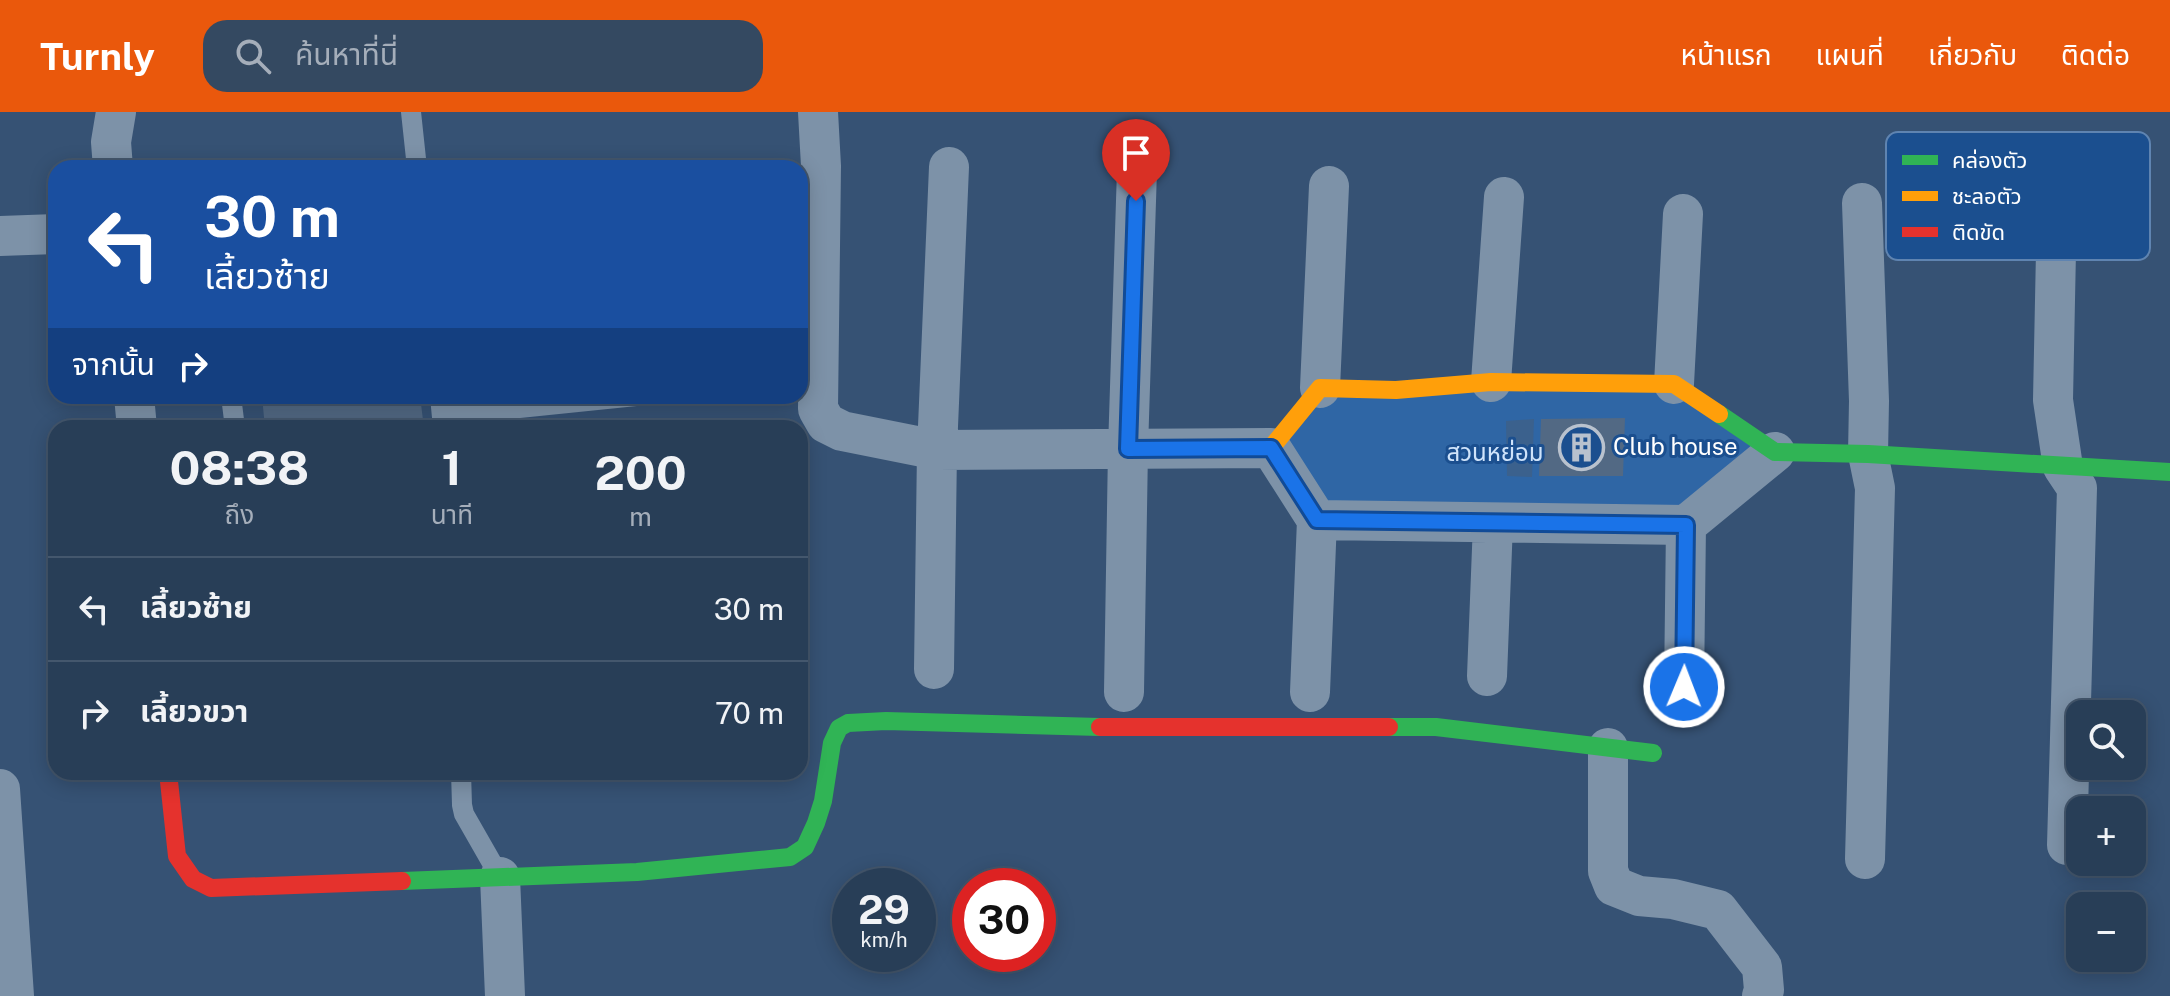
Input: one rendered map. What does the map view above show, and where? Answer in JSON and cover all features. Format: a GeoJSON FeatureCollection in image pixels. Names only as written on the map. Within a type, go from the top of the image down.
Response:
{"type":"FeatureCollection","features":[{"type":"Feature","properties":{"kind":"street"},"geometry":{"type":"LineString","coordinates":[[112,160],[111,142],[116,112]]}},
{"type":"Feature","properties":{"kind":"street"},"geometry":{"type":"LineString","coordinates":[[818,112],[821,166],[818,409],[826,423],[842,431],[937,450],[1271,448]]}},
{"type":"Feature","properties":{"kind":"street"},"geometry":{"type":"LineString","coordinates":[[934,669],[937,450],[949,167]]}},
{"type":"Feature","properties":{"kind":"street"},"geometry":{"type":"LineString","coordinates":[[1124,692],[1137,170]]}},
{"type":"Feature","properties":{"kind":"street"},"geometry":{"type":"LineString","coordinates":[[1271,448],[1320,388],[1329,186]]}},
{"type":"Feature","properties":{"kind":"street"},"geometry":{"type":"LineString","coordinates":[[1491,382],[1504,197]]}},
{"type":"Feature","properties":{"kind":"street"},"geometry":{"type":"LineString","coordinates":[[1862,203],[1868,454],[1875,488],[1865,859]]}},
{"type":"Feature","properties":{"kind":"street"},"geometry":{"type":"LineString","coordinates":[[1674,384],[1683,214]]}},
{"type":"Feature","properties":{"kind":"street"},"geometry":{"type":"LineString","coordinates":[[0,236],[48,234]]}},
{"type":"Feature","properties":{"kind":"street"},"geometry":{"type":"LineString","coordinates":[[2056,260],[2053,400],[2063,467],[2077,488],[2068,796]]}},
{"type":"Feature","properties":{"kind":"street"},"geometry":{"type":"LineString","coordinates":[[1320,388],[1396,390],[1491,382],[1674,384],[1775,452],[1868,454],[2170,472]]}},
{"type":"Feature","properties":{"kind":"street"},"geometry":{"type":"LineString","coordinates":[[1271,448],[1317,520],[1310,692]]}},
{"type":"Feature","properties":{"kind":"street"},"geometry":{"type":"LineString","coordinates":[[1317,520],[1686,525],[1775,452]]}},
{"type":"Feature","properties":{"kind":"street"},"geometry":{"type":"LineString","coordinates":[[1487,676],[1493,523]]}},
{"type":"Feature","properties":{"kind":"street"},"geometry":{"type":"LineString","coordinates":[[1684,687],[1686,525]]}},
{"type":"Feature","properties":{"kind":"street"},"geometry":{"type":"LineString","coordinates":[[169,780],[177,856],[193,879],[211,888],[637,872],[790,857],[805,847],[816,823],[823,801],[832,743],[839,728],[848,723],[886,721],[1127,728],[1436,727],[1653,753]]}},
{"type":"Feature","properties":{"kind":"street"},"geometry":{"type":"LineString","coordinates":[[1608,748],[1608,871],[1614,886],[1639,896],[1673,899],[1718,910],[1762,967],[1762,996]]}},
{"type":"Feature","properties":{"kind":"street"},"geometry":{"type":"LineString","coordinates":[[0,789],[14,996]]}},
{"type":"Feature","properties":{"kind":"street"},"geometry":{"type":"LineString","coordinates":[[500,877],[505,996]]}},
{"type":"Feature","properties":{"kind":"lane"},"geometry":{"type":"LineString","coordinates":[[411,112],[416,160]]}},
{"type":"Feature","properties":{"kind":"lane"},"geometry":{"type":"LineString","coordinates":[[441,413],[544,404]]}},
{"type":"Feature","properties":{"kind":"lane"},"geometry":{"type":"LineString","coordinates":[[461,780],[464,814],[500,877]]}},
{"type":"Feature","properties":{"kind":"green space","name":"สวนหย่อม"},"geometry":{"type":"Polygon","coordinates":[[[1674,384],[1775,452],[1686,525],[1317,520],[1271,448],[1320,388],[1674,384]]]}},
{"type":"Feature","properties":{"kind":"shaded area"},"geometry":{"type":"Polygon","coordinates":[[[1534,419],[1532,477],[1507,476],[1506,421],[1534,419]]]}},
{"type":"Feature","properties":{"kind":"building"},"geometry":{"type":"Polygon","coordinates":[[[263,404],[421,404],[423,420],[264,420],[263,404]]]}},
{"type":"Feature","properties":{"kind":"building","name":"Club house"},"geometry":{"type":"Polygon","coordinates":[[[1625,418],[1623,476],[1539,476],[1541,419],[1625,418]]]}},
{"type":"Feature","properties":{"kind":"traffic: fast"},"geometry":{"type":"LineString","coordinates":[[1719,414],[1775,452],[1868,454],[2170,472]]}},
{"type":"Feature","properties":{"kind":"traffic: fast"},"geometry":{"type":"LineString","coordinates":[[402,881],[637,872],[790,857],[805,847],[816,823],[823,801],[832,743],[839,728],[848,723],[886,721],[1100,727]]}},
{"type":"Feature","properties":{"kind":"traffic: fast"},"geometry":{"type":"LineString","coordinates":[[1389,727],[1436,727],[1653,753]]}},
{"type":"Feature","properties":{"kind":"traffic: slow"},"geometry":{"type":"LineString","coordinates":[[1271,448],[1320,388],[1396,390],[1491,382],[1674,384],[1719,414]]}},
{"type":"Feature","properties":{"kind":"traffic: jam"},"geometry":{"type":"LineString","coordinates":[[1100,727],[1389,727]]}},
{"type":"Feature","properties":{"kind":"traffic: jam"},"geometry":{"type":"LineString","coordinates":[[169,780],[177,856],[193,879],[211,888],[402,881]]}},
{"type":"Feature","properties":{"kind":"place","name":"Club house"},"geometry":{"type":"Point","coordinates":[1582,447]}},
{"type":"Feature","properties":{"kind":"route"},"geometry":{"type":"LineString","coordinates":[[1136,201],[1128,449],[1271,448],[1317,520],[1686,525],[1684,687]]}}]}
